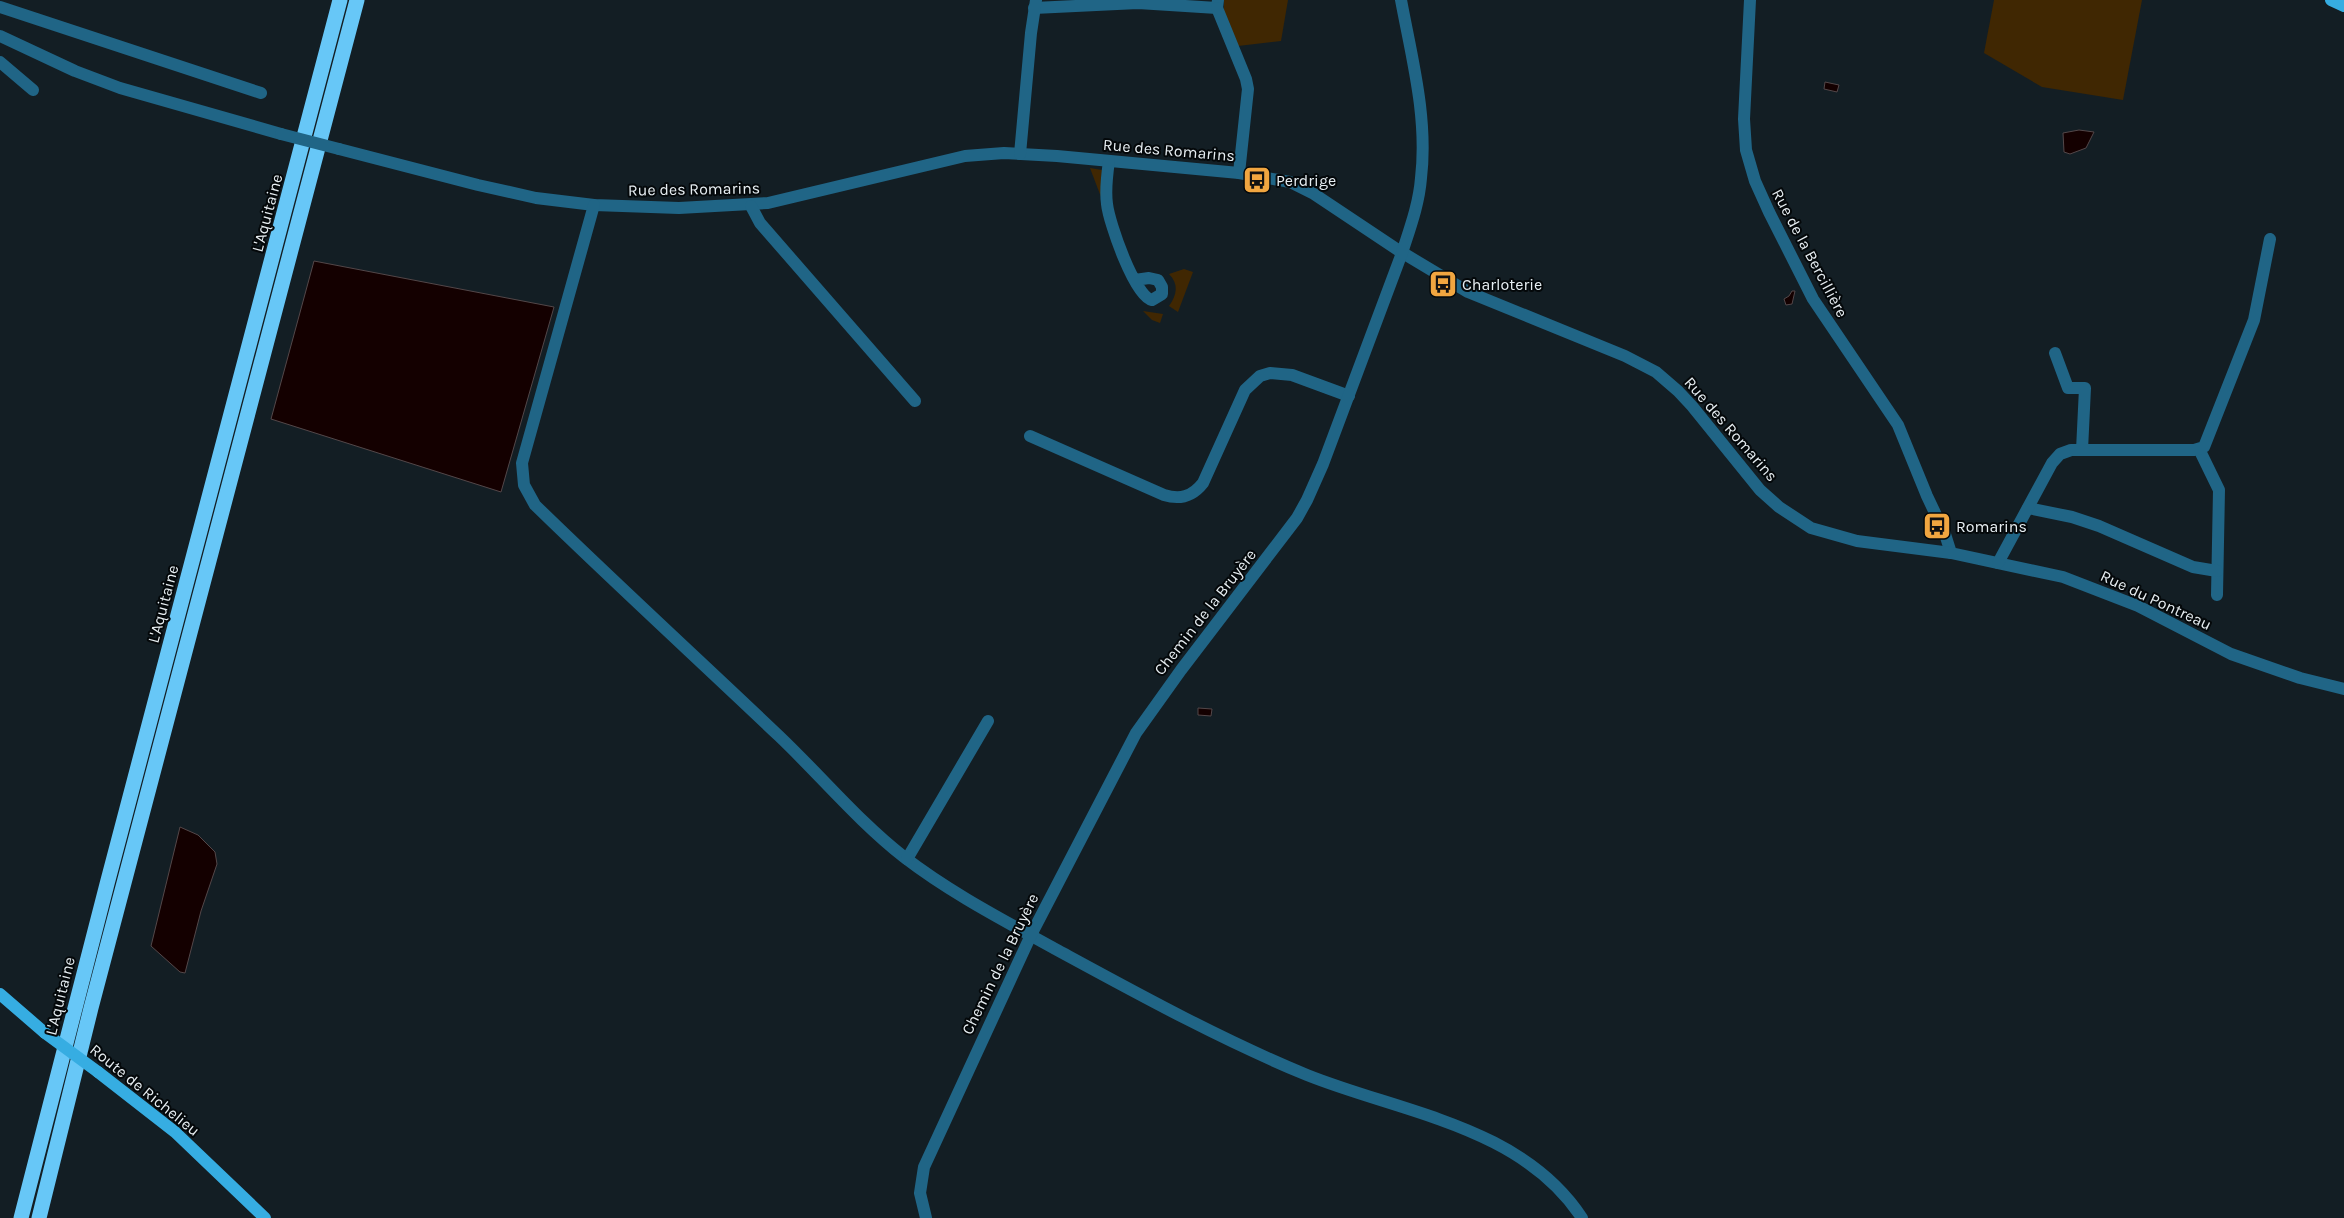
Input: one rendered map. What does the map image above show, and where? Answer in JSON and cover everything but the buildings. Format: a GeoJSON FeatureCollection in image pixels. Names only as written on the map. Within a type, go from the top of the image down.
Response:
{"type":"FeatureCollection","features":[{"type":"Feature","properties":{"kind":"highway","name":"L'Aquitaine"},"geometry":{"type":"LineString","coordinates":[[21,1218],[340,0]]}},
{"type":"Feature","properties":{"kind":"highway","name":"L'Aquitaine"},"geometry":{"type":"LineString","coordinates":[[39,1218],[91,1008],[357,0]]}},
{"type":"Feature","properties":{"kind":"main road"},"geometry":{"type":"LineString","coordinates":[[2331,0],[2344,6]]}},
{"type":"Feature","properties":{"kind":"main road","name":"Route de Richelieu"},"geometry":{"type":"LineString","coordinates":[[0,994],[45,1033],[174,1132],[265,1218]]}},
{"type":"Feature","properties":{"kind":"street","name":"Chemin de la Bruyère"},"geometry":{"type":"LineString","coordinates":[[926,1218],[920,1193],[924,1167],[1031,935],[1136,734],[1181,670],[1297,518],[1316,482],[1402,253],[1417,203],[1421,180],[1423,136],[1421,103],[1401,0]]}},
{"type":"Feature","properties":{"kind":"street","name":"Rue de la Bercillière"},"geometry":{"type":"LineString","coordinates":[[1750,0],[1744,119],[1746,150],[1755,181],[1768,212],[1813,299],[1898,425],[1945,534],[1951,553]]}},
{"type":"Feature","properties":{"kind":"street"},"geometry":{"type":"LineString","coordinates":[[1020,154],[1035,4],[1217,4],[1246,79],[1248,89],[1239,173]]}},
{"type":"Feature","properties":{"kind":"street"},"geometry":{"type":"LineString","coordinates":[[0,8],[261,93]]}},
{"type":"Feature","properties":{"kind":"street"},"geometry":{"type":"LineString","coordinates":[[0,25],[30,50]]}},
{"type":"Feature","properties":{"kind":"street"},"geometry":{"type":"LineString","coordinates":[[0,36],[30,50]]}},
{"type":"Feature","properties":{"kind":"street","name":"Rue des Romarins"},"geometry":{"type":"LineString","coordinates":[[30,50],[120,88],[281,134],[510,193],[594,205],[679,208],[751,206],[786,200],[984,153],[1109,161],[1278,178],[1302,187],[1402,253],[1480,298],[1625,356],[1656,372],[1668,381],[1692,406],[1760,490],[1779,507],[1811,528],[1857,541],[1951,553]]}},
{"type":"Feature","properties":{"kind":"street"},"geometry":{"type":"LineString","coordinates":[[0,62],[33,90]]}},
{"type":"Feature","properties":{"kind":"street"},"geometry":{"type":"LineString","coordinates":[[1109,161],[1106,195],[1109,219],[1118,244],[1135,280]]}},
{"type":"Feature","properties":{"kind":"street"},"geometry":{"type":"LineString","coordinates":[[594,205],[522,463],[521,474],[528,496],[542,512],[636,603],[788,744],[881,837],[907,859],[962,895],[1031,935],[1149,1000],[1270,1059],[1340,1088],[1451,1125],[1497,1143],[1522,1157],[1550,1180],[1565,1194],[1582,1218]]}},
{"type":"Feature","properties":{"kind":"street"},"geometry":{"type":"LineString","coordinates":[[751,206],[760,223],[915,401]]}},
{"type":"Feature","properties":{"kind":"street"},"geometry":{"type":"LineString","coordinates":[[1998,563],[2055,458],[2065,451],[2199,449],[2207,442],[2254,320],[2270,239]]}},
{"type":"Feature","properties":{"kind":"street"},"geometry":{"type":"LineString","coordinates":[[2054,354],[2068,388],[2085,388],[2082,450]]}},
{"type":"Feature","properties":{"kind":"street"},"geometry":{"type":"LineString","coordinates":[[1030,436],[1164,495],[1179,498],[1193,494],[1203,483],[1245,390],[1260,376],[1270,373],[1292,375],[1349,396]]}},
{"type":"Feature","properties":{"kind":"street"},"geometry":{"type":"LineString","coordinates":[[2199,449],[2219,490],[2217,595]]}},
{"type":"Feature","properties":{"kind":"street"},"geometry":{"type":"LineString","coordinates":[[2028,508],[2072,517],[2099,526],[2193,567],[2217,571]]}},
{"type":"Feature","properties":{"kind":"street","name":"Rue du Pontreau"},"geometry":{"type":"LineString","coordinates":[[1951,553],[2085,584],[2138,606],[2231,654],[2300,678],[2344,689]]}},
{"type":"Feature","properties":{"kind":"street"},"geometry":{"type":"LineString","coordinates":[[907,859],[988,721]]}},
{"type":"Feature","properties":{"kind":"shaded area"},"geometry":{"type":"Polygon","coordinates":[[[1224,0],[1288,0],[1281,41],[1238,46],[1224,15],[1224,0]]]}},
{"type":"Feature","properties":{"kind":"shaded area"},"geometry":{"type":"Polygon","coordinates":[[[1994,0],[2142,0],[2123,100],[2042,87],[1984,53],[1994,0]]]}},
{"type":"Feature","properties":{"kind":"shaded area"},"geometry":{"type":"Polygon","coordinates":[[[1825,82],[1839,85],[1837,92],[1824,89],[1825,82]]]}},
{"type":"Feature","properties":{"kind":"shaded area"},"geometry":{"type":"Polygon","coordinates":[[[2079,130],[2094,132],[2086,148],[2070,154],[2064,152],[2063,133],[2079,130]]]}},
{"type":"Feature","properties":{"kind":"shaded area"},"geometry":{"type":"Polygon","coordinates":[[[1090,168],[1102,170],[1101,197],[1090,168]]]}},
{"type":"Feature","properties":{"kind":"shaded area"},"geometry":{"type":"Polygon","coordinates":[[[314,261],[554,307],[501,492],[271,419],[314,261]]]}},
{"type":"Feature","properties":{"kind":"shaded area"},"geometry":{"type":"Polygon","coordinates":[[[1184,269],[1193,272],[1178,312],[1169,306],[1174,298],[1176,286],[1169,274],[1184,269]]]}},
{"type":"Feature","properties":{"kind":"shaded area"},"geometry":{"type":"Polygon","coordinates":[[[1792,291],[1795,291],[1792,304],[1786,305],[1784,299],[1792,291]]]}},
{"type":"Feature","properties":{"kind":"shaded area"},"geometry":{"type":"Polygon","coordinates":[[[1143,311],[1163,314],[1160,323],[1152,320],[1143,311]]]}},
{"type":"Feature","properties":{"kind":"shaded area"},"geometry":{"type":"Polygon","coordinates":[[[1198,708],[1212,709],[1211,716],[1198,715],[1198,708]]]}},
{"type":"Feature","properties":{"kind":"shaded area"},"geometry":{"type":"Polygon","coordinates":[[[180,827],[198,835],[215,852],[217,864],[201,911],[185,973],[180,972],[151,946],[180,827]]]}},
{"type":"Feature","properties":{"kind":"place","name":"Perdrige"},"geometry":{"type":"Point","coordinates":[1257,180]}},
{"type":"Feature","properties":{"kind":"place","name":"Charloterie"},"geometry":{"type":"Point","coordinates":[1443,284]}},
{"type":"Feature","properties":{"kind":"place","name":"Romarins"},"geometry":{"type":"Point","coordinates":[1937,526]}}]}
